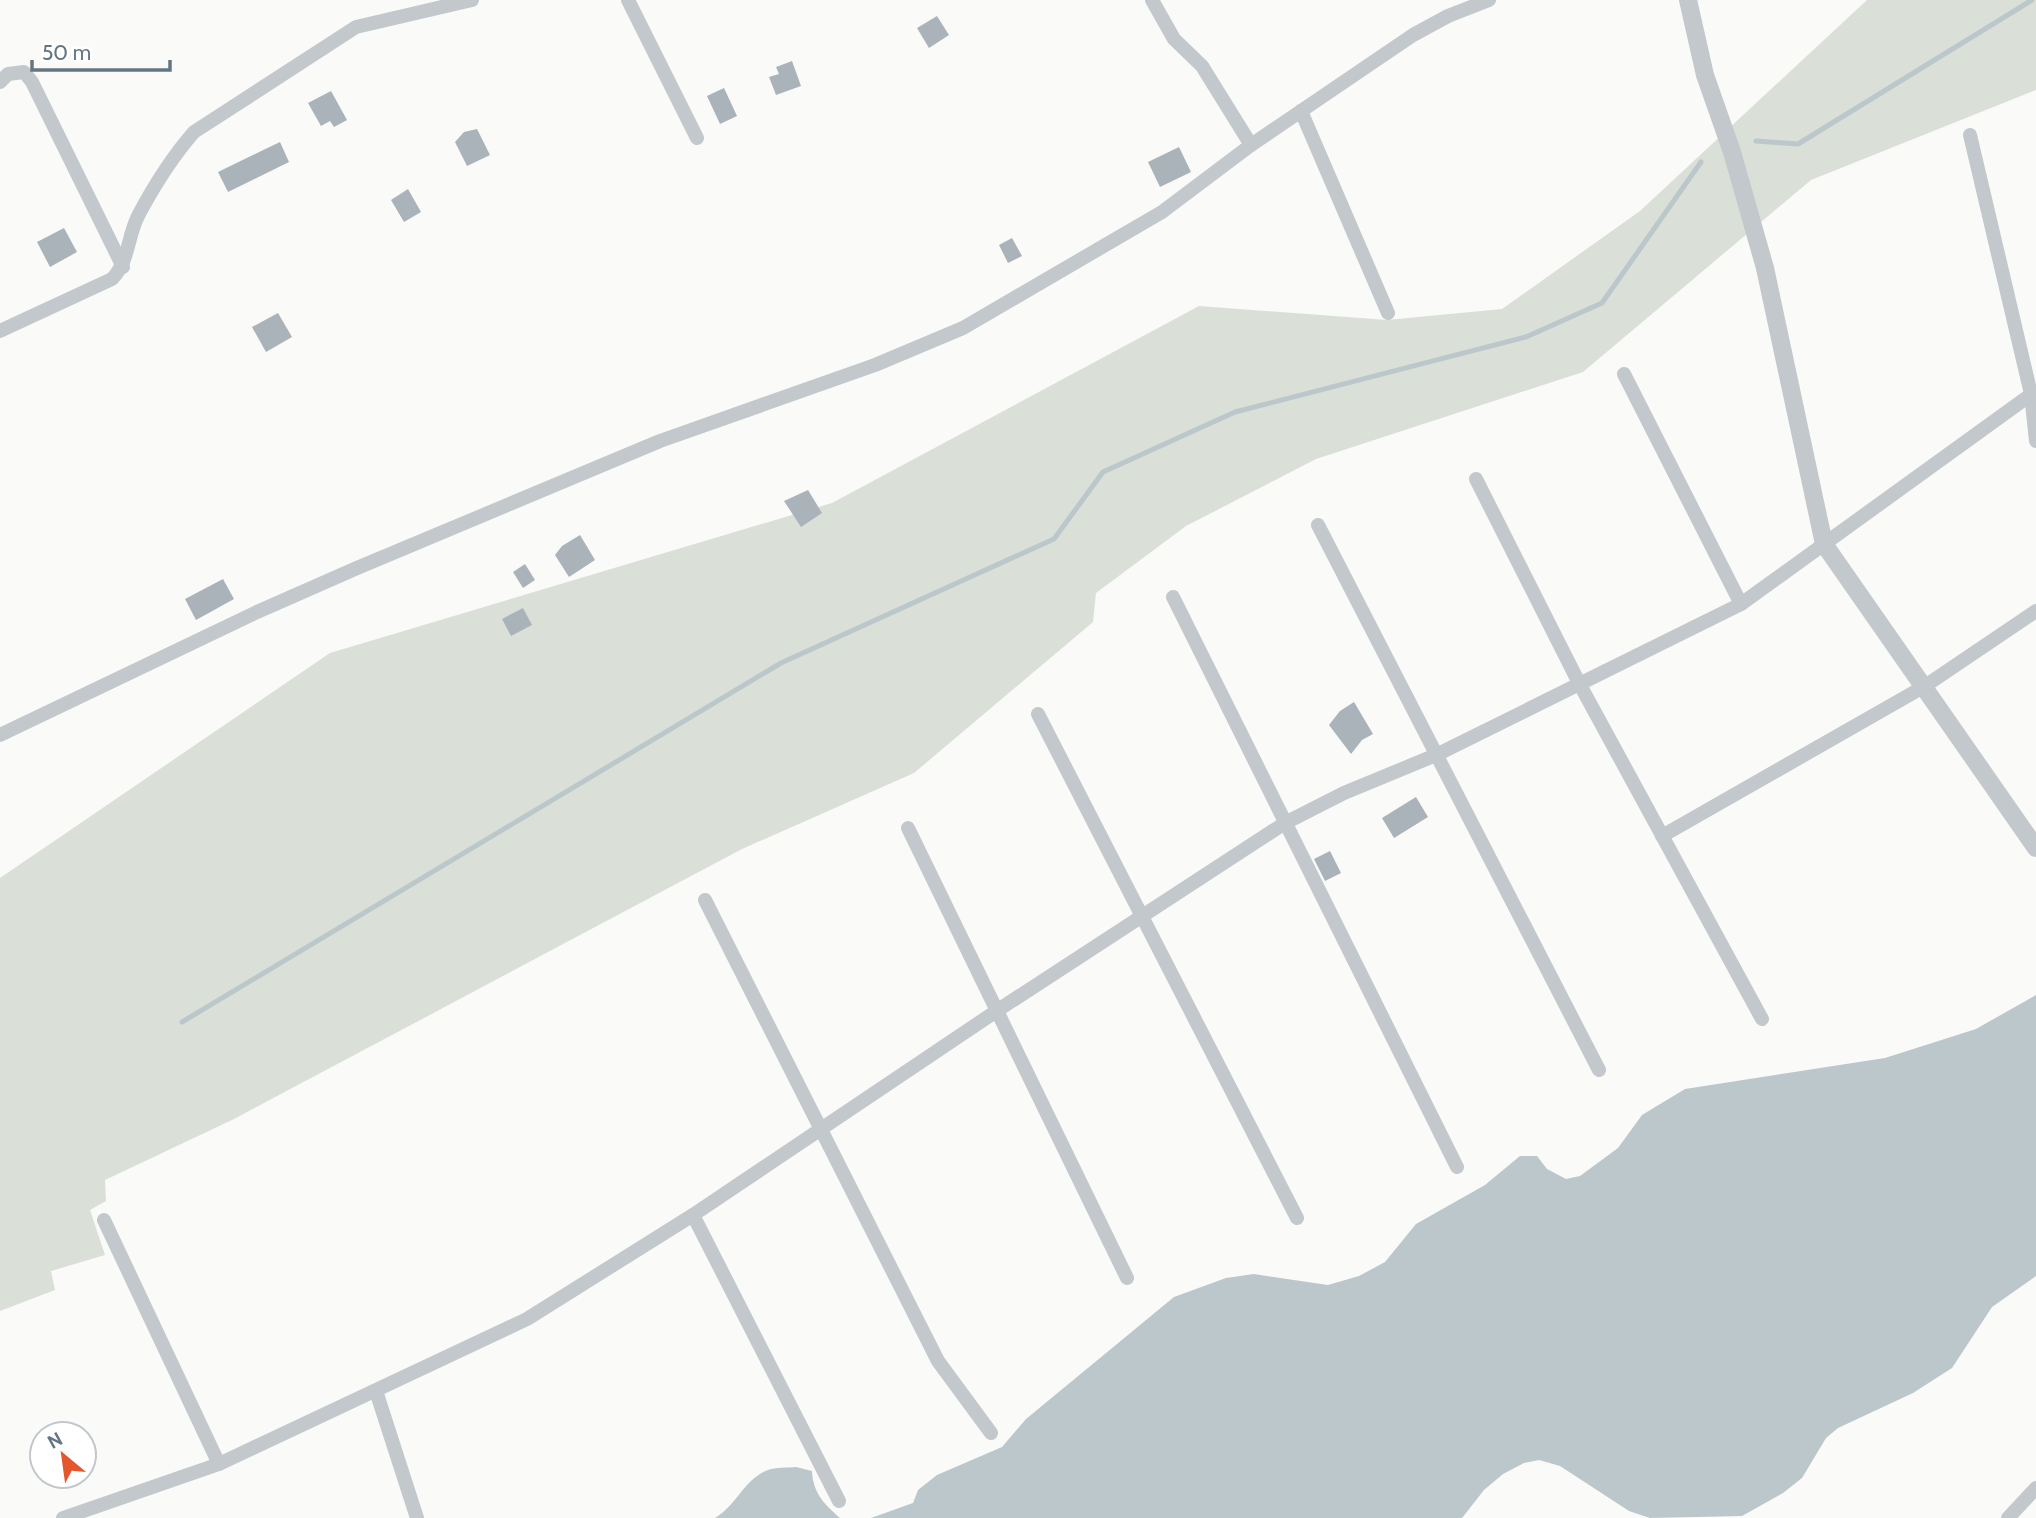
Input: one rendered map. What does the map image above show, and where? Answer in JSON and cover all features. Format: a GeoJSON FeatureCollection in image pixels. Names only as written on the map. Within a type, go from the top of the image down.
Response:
{"type":"FeatureCollection","features":[{"type":"Feature","properties":{"kind":"street"},"geometry":{"type":"LineString","coordinates":[[0,331],[112,279],[123,267],[137,216],[178,150],[194,132],[356,27],[472,0]]}},
{"type":"Feature","properties":{"kind":"street"},"geometry":{"type":"LineString","coordinates":[[628,0],[697,138]]}},
{"type":"Feature","properties":{"kind":"street"},"geometry":{"type":"LineString","coordinates":[[1152,0],[1174,39],[1202,66],[1251,145]]}},
{"type":"Feature","properties":{"kind":"street"},"geometry":{"type":"LineString","coordinates":[[0,735],[257,612],[383,557],[660,441],[875,365],[963,328],[1162,212],[1251,145],[1432,24],[1489,0]]}},
{"type":"Feature","properties":{"kind":"street"},"geometry":{"type":"LineString","coordinates":[[1688,0],[1705,75],[1732,152],[1765,268],[1824,544],[1925,685],[2036,848]]}},
{"type":"Feature","properties":{"kind":"street"},"geometry":{"type":"LineString","coordinates":[[0,82],[8,74],[24,72],[32,82],[123,267]]}},
{"type":"Feature","properties":{"kind":"street"},"geometry":{"type":"LineString","coordinates":[[1301,111],[1388,313]]}},
{"type":"Feature","properties":{"kind":"street"},"geometry":{"type":"LineString","coordinates":[[1970,135],[2034,393],[2036,440]]}},
{"type":"Feature","properties":{"kind":"street"},"geometry":{"type":"LineString","coordinates":[[1624,374],[1741,604]]}},
{"type":"Feature","properties":{"kind":"street"},"geometry":{"type":"LineString","coordinates":[[63,1518],[148,1491],[219,1464],[527,1319],[693,1216],[998,1010],[1285,823],[1344,793],[1436,755],[1741,604],[2034,393]]}},
{"type":"Feature","properties":{"kind":"street"},"geometry":{"type":"LineString","coordinates":[[1476,479],[1579,683],[1762,1018]]}},
{"type":"Feature","properties":{"kind":"street"},"geometry":{"type":"LineString","coordinates":[[1318,525],[1599,1070]]}},
{"type":"Feature","properties":{"kind":"street"},"geometry":{"type":"LineString","coordinates":[[1173,597],[1457,1167]]}},
{"type":"Feature","properties":{"kind":"street"},"geometry":{"type":"LineString","coordinates":[[1662,836],[1925,685],[2036,611]]}},
{"type":"Feature","properties":{"kind":"street"},"geometry":{"type":"LineString","coordinates":[[1038,714],[1297,1218]]}},
{"type":"Feature","properties":{"kind":"street"},"geometry":{"type":"LineString","coordinates":[[908,828],[1128,1278]]}},
{"type":"Feature","properties":{"kind":"street"},"geometry":{"type":"LineString","coordinates":[[705,900],[938,1361],[991,1433]]}},
{"type":"Feature","properties":{"kind":"street"},"geometry":{"type":"LineString","coordinates":[[693,1216],[839,1501]]}},
{"type":"Feature","properties":{"kind":"street"},"geometry":{"type":"LineString","coordinates":[[104,1220],[219,1464]]}},
{"type":"Feature","properties":{"kind":"street"},"geometry":{"type":"LineString","coordinates":[[376,1391],[417,1518]]}},
{"type":"Feature","properties":{"kind":"street"},"geometry":{"type":"LineString","coordinates":[[2008,1518],[2036,1488]]}},
{"type":"Feature","properties":{"kind":"shaded area"},"geometry":{"type":"Polygon","coordinates":[[[1867,0],[2036,0],[2036,90],[1811,180],[1583,372],[1316,459],[1186,526],[1096,593],[1093,622],[914,773],[742,849],[234,1119],[105,1180],[106,1201],[90,1210],[105,1255],[51,1271],[55,1290],[0,1311],[0,878],[330,653],[832,503],[1199,306],[1387,320],[1502,309],[1640,211],[1867,0]]]}},
{"type":"Feature","properties":{"kind":"shaded area"},"geometry":{"type":"Polygon","coordinates":[[[2036,995],[2036,1276],[1992,1307],[1952,1368],[1913,1393],[1838,1428],[1826,1438],[1802,1478],[1783,1493],[1742,1516],[1650,1518],[1629,1511],[1560,1466],[1539,1460],[1524,1463],[1503,1474],[1484,1490],[1462,1518],[871,1518],[913,1503],[918,1490],[937,1475],[1002,1447],[1026,1419],[1174,1297],[1226,1278],[1254,1274],[1328,1285],[1359,1276],[1385,1262],[1416,1224],[1485,1185],[1520,1156],[1537,1156],[1547,1169],[1566,1179],[1580,1176],[1618,1148],[1642,1115],[1685,1089],[1885,1058],[1976,1029],[2036,995]]]}},
{"type":"Feature","properties":{"kind":"shaded area"},"geometry":{"type":"Polygon","coordinates":[[[796,1467],[812,1471],[820,1498],[840,1518],[715,1518],[760,1474],[771,1469],[796,1467]]]}},
{"type":"Feature","properties":{"kind":"building"},"geometry":{"type":"Polygon","coordinates":[[[937,16],[949,35],[929,48],[917,28],[937,16]]]}},
{"type":"Feature","properties":{"kind":"building"},"geometry":{"type":"Polygon","coordinates":[[[792,61],[801,86],[776,95],[769,77],[779,74],[776,67],[792,61]]]}},
{"type":"Feature","properties":{"kind":"building"},"geometry":{"type":"Polygon","coordinates":[[[724,88],[737,116],[720,124],[707,96],[724,88]]]}},
{"type":"Feature","properties":{"kind":"building"},"geometry":{"type":"Polygon","coordinates":[[[331,91],[347,120],[334,127],[330,121],[321,126],[308,103],[331,91]]]}},
{"type":"Feature","properties":{"kind":"building"},"geometry":{"type":"Polygon","coordinates":[[[477,129],[490,155],[467,166],[455,142],[464,132],[477,129]]]}},
{"type":"Feature","properties":{"kind":"building"},"geometry":{"type":"Polygon","coordinates":[[[280,142],[289,162],[228,192],[218,172],[280,142]]]}},
{"type":"Feature","properties":{"kind":"building"},"geometry":{"type":"Polygon","coordinates":[[[1179,147],[1191,172],[1160,187],[1148,162],[1179,147]]]}},
{"type":"Feature","properties":{"kind":"building"},"geometry":{"type":"Polygon","coordinates":[[[408,189],[421,212],[404,222],[391,200],[408,189]]]}},
{"type":"Feature","properties":{"kind":"building"},"geometry":{"type":"Polygon","coordinates":[[[64,228],[77,252],[50,267],[37,242],[64,228]]]}},
{"type":"Feature","properties":{"kind":"building"},"geometry":{"type":"Polygon","coordinates":[[[1012,238],[1022,256],[1008,263],[999,245],[1012,238]]]}},
{"type":"Feature","properties":{"kind":"building"},"geometry":{"type":"Polygon","coordinates":[[[278,313],[292,337],[266,352],[252,327],[278,313]]]}},
{"type":"Feature","properties":{"kind":"building"},"geometry":{"type":"Polygon","coordinates":[[[808,490],[822,513],[801,527],[784,501],[808,490]]]}},
{"type":"Feature","properties":{"kind":"building"},"geometry":{"type":"Polygon","coordinates":[[[580,535],[595,560],[569,577],[555,555],[562,546],[580,535]]]}},
{"type":"Feature","properties":{"kind":"building"},"geometry":{"type":"Polygon","coordinates":[[[525,564],[535,580],[523,588],[513,572],[525,564]]]}},
{"type":"Feature","properties":{"kind":"building"},"geometry":{"type":"Polygon","coordinates":[[[223,579],[234,599],[196,620],[185,599],[223,579]]]}},
{"type":"Feature","properties":{"kind":"building"},"geometry":{"type":"Polygon","coordinates":[[[523,608],[532,625],[511,636],[502,619],[523,608]]]}},
{"type":"Feature","properties":{"kind":"building"},"geometry":{"type":"Polygon","coordinates":[[[1354,702],[1373,734],[1362,740],[1351,754],[1329,725],[1340,711],[1354,702]]]}},
{"type":"Feature","properties":{"kind":"building"},"geometry":{"type":"Polygon","coordinates":[[[1416,797],[1428,817],[1394,838],[1382,818],[1416,797]]]}},
{"type":"Feature","properties":{"kind":"building"},"geometry":{"type":"Polygon","coordinates":[[[1330,851],[1341,873],[1325,881],[1314,859],[1330,851]]]}},
{"type":"Feature","properties":{"kind":"waterway"},"geometry":{"type":"LineString","coordinates":[[1756,141],[1798,144],[2032,0]]}},
{"type":"Feature","properties":{"kind":"waterway"},"geometry":{"type":"LineString","coordinates":[[182,1022],[781,663],[1054,539],[1103,472],[1235,412],[1526,337],[1602,303],[1701,162]]}}]}
